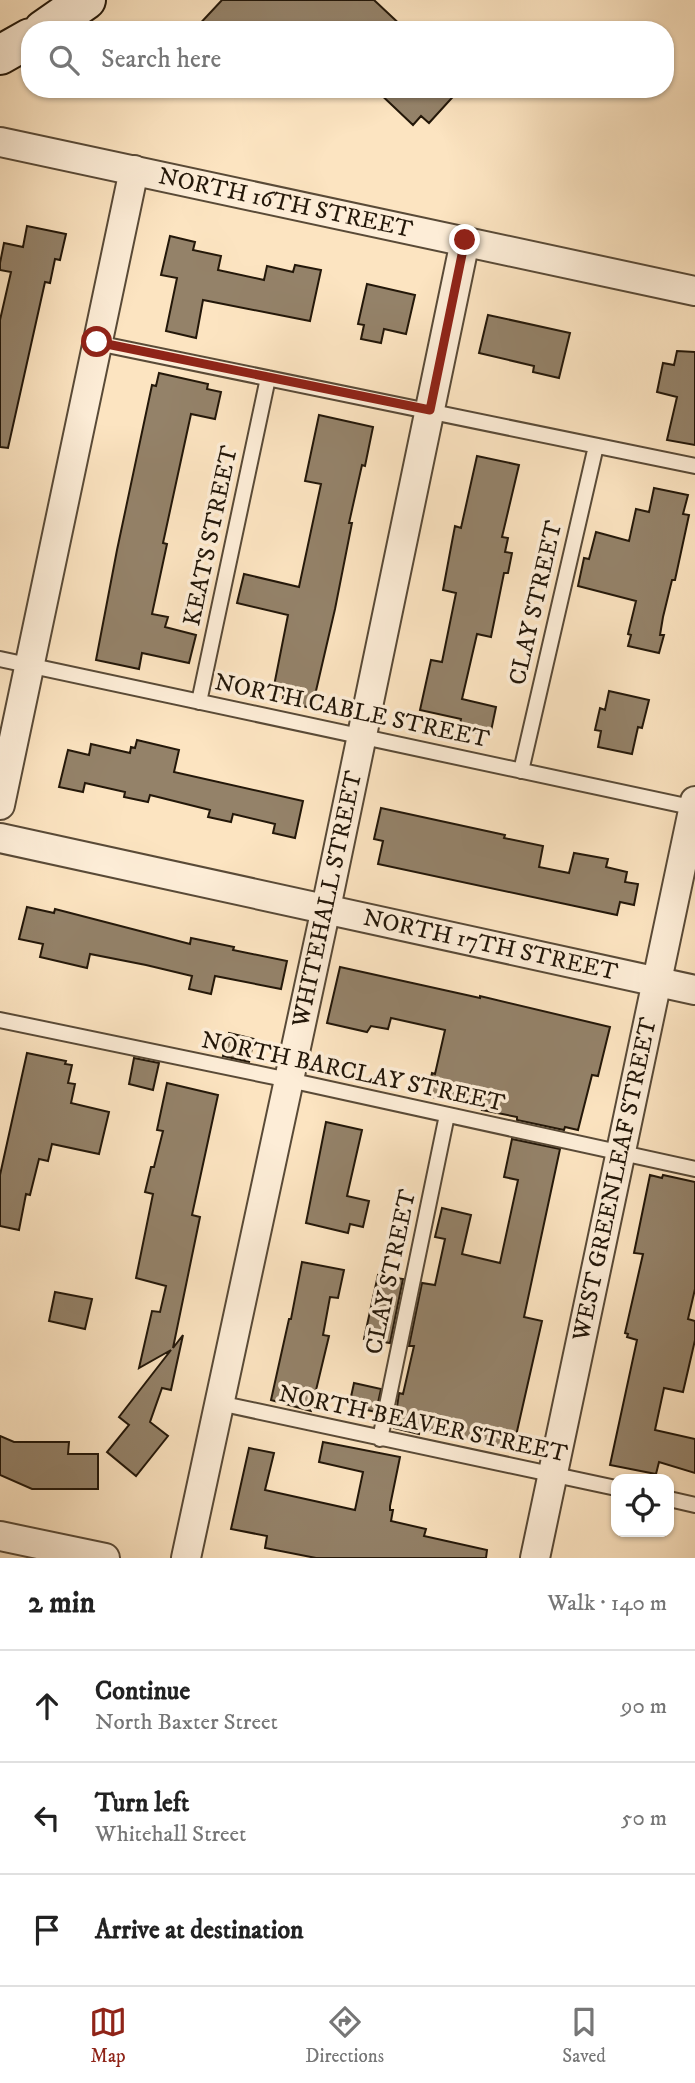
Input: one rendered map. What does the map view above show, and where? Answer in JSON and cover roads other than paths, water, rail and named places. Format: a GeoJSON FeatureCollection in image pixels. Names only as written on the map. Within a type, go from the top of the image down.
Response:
{"type":"FeatureCollection","features":[{"type":"Feature","properties":{"kind":"main road"},"geometry":{"type":"LineString","coordinates":[[56,21],[86,0]]}},
{"type":"Feature","properties":{"kind":"main road"},"geometry":{"type":"LineString","coordinates":[[0,55],[21,43]]}},
{"type":"Feature","properties":{"kind":"street","name":"NORTH 16TH STREET"},"geometry":{"type":"LineString","coordinates":[[0,142],[695,291]]}},
{"type":"Feature","properties":{"kind":"street"},"geometry":{"type":"LineString","coordinates":[[0,805],[134,170]]}},
{"type":"Feature","properties":{"kind":"street","name":"WHITEHALL STREET"},"geometry":{"type":"LineString","coordinates":[[186,1558],[326,908],[465,240]]}},
{"type":"Feature","properties":{"kind":"street","name":"WEST GREENLEAF STREET"},"geometry":{"type":"LineString","coordinates":[[535,1558],[694,805]]}},
{"type":"Feature","properties":{"kind":"street","name":"NORTH 17TH STREET"},"geometry":{"type":"LineString","coordinates":[[0,838],[695,990]]}},
{"type":"Feature","properties":{"kind":"street"},"geometry":{"type":"LineString","coordinates":[[0,1536],[105,1558]]}},
{"type":"Feature","properties":{"kind":"lane"},"geometry":{"type":"LineString","coordinates":[[97,342],[695,466]]}},
{"type":"Feature","properties":{"kind":"lane","name":"KEATS STREET"},"geometry":{"type":"LineString","coordinates":[[199,702],[268,378]]}},
{"type":"Feature","properties":{"kind":"lane","name":"CLAY STREET"},"geometry":{"type":"LineString","coordinates":[[521,771],[596,446]]}},
{"type":"Feature","properties":{"kind":"lane","name":"NORTH CABLE STREET"},"geometry":{"type":"LineString","coordinates":[[0,659],[521,771],[694,805]]}},
{"type":"Feature","properties":{"kind":"lane","name":"NORTH BARCLAY STREET"},"geometry":{"type":"LineString","coordinates":[[0,1020],[695,1169]]}},
{"type":"Feature","properties":{"kind":"lane","name":"CLAY STREET"},"geometry":{"type":"LineString","coordinates":[[380,1438],[447,1115]]}},
{"type":"Feature","properties":{"kind":"lane","name":"NORTH BEAVER STREET"},"geometry":{"type":"LineString","coordinates":[[219,1403],[611,1487]]}},
{"type":"Feature","properties":{"kind":"lane"},"geometry":{"type":"LineString","coordinates":[[674,1500],[695,1505]]}}]}
